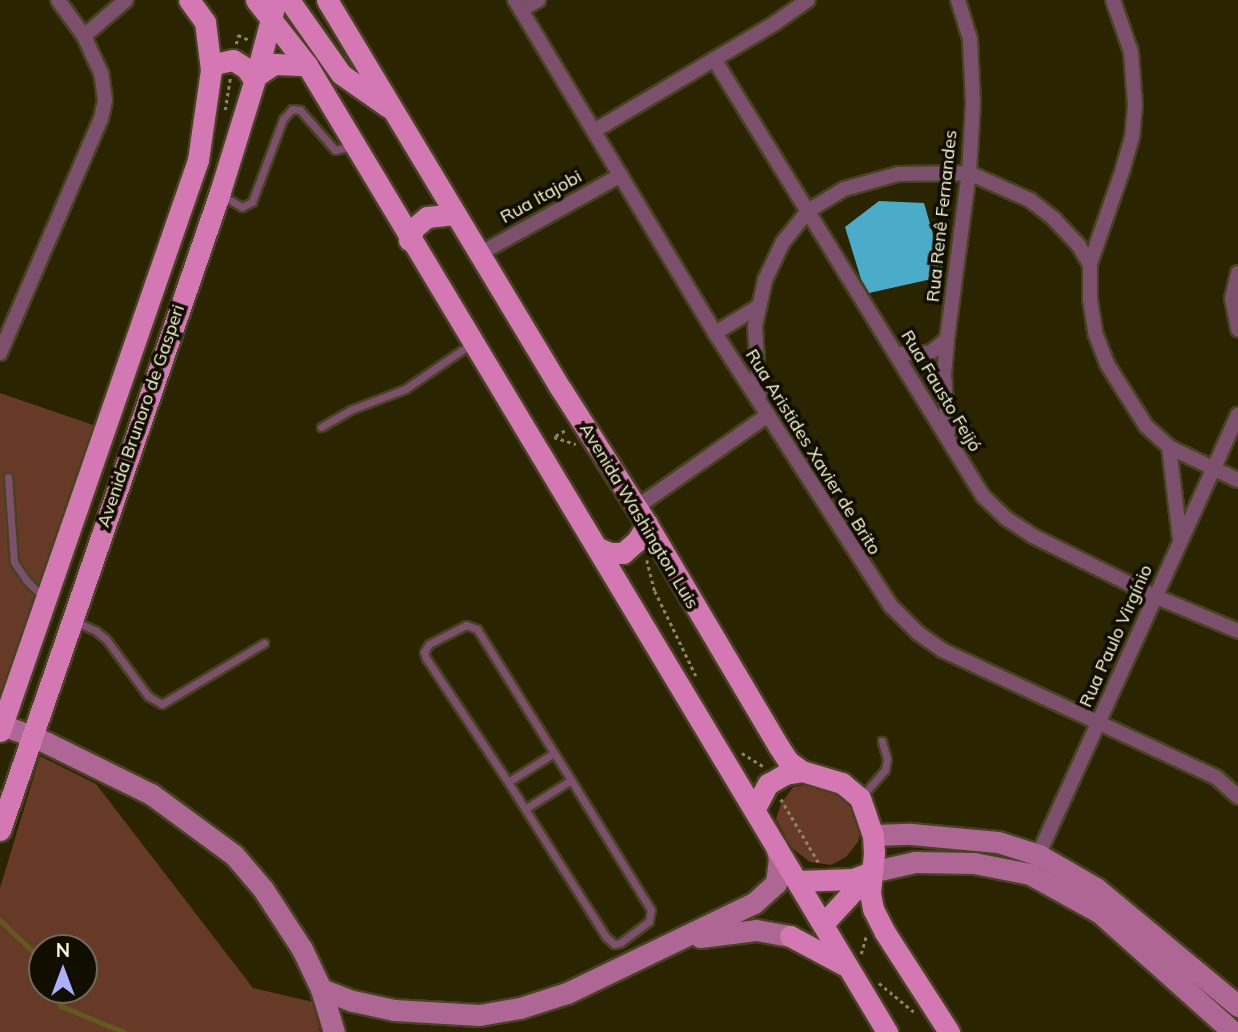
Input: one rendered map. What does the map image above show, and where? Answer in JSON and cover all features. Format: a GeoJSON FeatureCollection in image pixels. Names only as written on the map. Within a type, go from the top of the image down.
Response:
{"type":"FeatureCollection","features":[{"type":"Feature","properties":{"kind":"main road","name":"Avenida Brunoro de Gasperi"},"geometry":{"type":"LineString","coordinates":[[1,728],[198,160],[211,70],[205,22],[189,0]]}},
{"type":"Feature","properties":{"kind":"main road"},"geometry":{"type":"LineString","coordinates":[[256,0],[307,65],[409,240],[598,548],[823,924],[855,962],[887,1032]]}},
{"type":"Feature","properties":{"kind":"main road","name":"Avenida Brunoro de Gasperi"},"geometry":{"type":"LineString","coordinates":[[0,830],[70,620],[220,192],[272,22],[276,0]]}},
{"type":"Feature","properties":{"kind":"main road","name":"Avenida Washington Luis"},"geometry":{"type":"LineString","coordinates":[[289,0],[341,74],[393,110],[481,253],[640,524],[788,761],[802,771],[842,783],[860,799]]}},
{"type":"Feature","properties":{"kind":"main road"},"geometry":{"type":"LineString","coordinates":[[327,0],[393,110]]}},
{"type":"Feature","properties":{"kind":"main road"},"geometry":{"type":"LineString","coordinates":[[211,70],[214,64],[233,60],[255,78],[274,64],[307,65]]}},
{"type":"Feature","properties":{"kind":"main road"},"geometry":{"type":"LineString","coordinates":[[409,240],[414,228],[426,217],[455,214]]}},
{"type":"Feature","properties":{"kind":"main road"},"geometry":{"type":"LineString","coordinates":[[598,548],[610,554],[623,552],[640,524]]}},
{"type":"Feature","properties":{"kind":"main road"},"geometry":{"type":"LineString","coordinates":[[754,810],[771,782],[785,774],[802,771]]}},
{"type":"Feature","properties":{"kind":"main road"},"geometry":{"type":"LineString","coordinates":[[860,799],[873,835],[870,893],[884,931],[949,1032]]}},
{"type":"Feature","properties":{"kind":"main road"},"geometry":{"type":"LineString","coordinates":[[797,881],[853,879],[871,872]]}},
{"type":"Feature","properties":{"kind":"main road"},"geometry":{"type":"LineString","coordinates":[[823,924],[871,872]]}},
{"type":"Feature","properties":{"kind":"main road"},"geometry":{"type":"LineString","coordinates":[[790,936],[855,962]]}},
{"type":"Feature","properties":{"kind":"street"},"geometry":{"type":"LineString","coordinates":[[0,353],[102,119],[105,100],[103,83],[84,36],[58,0]]}},
{"type":"Feature","properties":{"kind":"street"},"geometry":{"type":"LineString","coordinates":[[84,36],[126,0]]}},
{"type":"Feature","properties":{"kind":"street"},"geometry":{"type":"LineString","coordinates":[[518,5],[538,0]]}},
{"type":"Feature","properties":{"kind":"street"},"geometry":{"type":"LineString","coordinates":[[594,131],[808,0]]}},
{"type":"Feature","properties":{"kind":"street","name":"Rua Renê Fernandes"},"geometry":{"type":"LineString","coordinates":[[948,437],[944,375],[969,173],[973,68],[970,39],[958,0]]}},
{"type":"Feature","properties":{"kind":"street"},"geometry":{"type":"LineString","coordinates":[[1113,0],[1131,52],[1135,105],[1126,158],[1090,264],[1090,299],[1096,335],[1107,364],[1146,426],[1169,447],[1213,471],[1238,480]]}},
{"type":"Feature","properties":{"kind":"street","name":"Rua Aristides Xavier de Brito"},"geometry":{"type":"LineString","coordinates":[[518,5],[715,333],[891,606],[918,633],[942,650],[1238,786]]}},
{"type":"Feature","properties":{"kind":"street","name":"Rua Fausto Feijó"},"geometry":{"type":"LineString","coordinates":[[714,59],[983,496],[1007,519],[1033,536],[1154,596],[1238,631]]}},
{"type":"Feature","properties":{"kind":"street"},"geometry":{"type":"LineString","coordinates":[[640,524],[764,409],[755,326],[765,280],[783,242],[808,212],[844,189],[874,178],[898,174],[969,173],[1003,186],[1038,206],[1079,246],[1090,264]]}},
{"type":"Feature","properties":{"kind":"street","name":"Rua Itajobi"},"geometry":{"type":"LineString","coordinates":[[481,253],[621,174]]}},
{"type":"Feature","properties":{"kind":"street"},"geometry":{"type":"LineString","coordinates":[[1238,273],[1231,298],[1238,329]]}},
{"type":"Feature","properties":{"kind":"street"},"geometry":{"type":"LineString","coordinates":[[715,333],[758,307]]}},
{"type":"Feature","properties":{"kind":"street"},"geometry":{"type":"LineString","coordinates":[[897,354],[930,353],[947,339]]}},
{"type":"Feature","properties":{"kind":"street","name":"Rua Paulo Virgínio"},"geometry":{"type":"LineString","coordinates":[[1035,864],[1238,415]]}},
{"type":"Feature","properties":{"kind":"street"},"geometry":{"type":"LineString","coordinates":[[1169,447],[1180,541]]}},
{"type":"Feature","properties":{"kind":"street"},"geometry":{"type":"LineString","coordinates":[[1,728],[33,737],[151,794],[234,855],[263,889],[302,949],[321,989],[334,1032]]}},
{"type":"Feature","properties":{"kind":"street","name":"Rua Aristides Xavier de Brito"},"geometry":{"type":"LineString","coordinates":[[1216,777],[1238,797]]}},
{"type":"Feature","properties":{"kind":"street"},"geometry":{"type":"LineString","coordinates":[[873,835],[911,834],[998,842],[1035,864],[1100,914],[1233,1032]]}},
{"type":"Feature","properties":{"kind":"street"},"geometry":{"type":"LineString","coordinates":[[321,989],[353,1001],[394,1010],[479,1015],[520,1008],[567,993],[754,903],[770,892],[776,883],[779,870],[776,846]]}},
{"type":"Feature","properties":{"kind":"street"},"geometry":{"type":"LineString","coordinates":[[871,872],[915,862],[1035,864],[1096,888],[1238,1006]]}},
{"type":"Feature","properties":{"kind":"street"},"geometry":{"type":"LineString","coordinates":[[674,942],[756,930],[790,936],[823,924]]}},
{"type":"Feature","properties":{"kind":"lane"},"geometry":{"type":"LineString","coordinates":[[220,192],[234,205],[242,207],[252,202],[283,119],[292,109],[300,110],[335,150],[354,145]]}},
{"type":"Feature","properties":{"kind":"lane"},"geometry":{"type":"LineString","coordinates":[[321,427],[350,410],[405,389],[472,344]]}},
{"type":"Feature","properties":{"kind":"lane"},"geometry":{"type":"LineString","coordinates":[[8,477],[14,562],[26,580],[46,600]]}},
{"type":"Feature","properties":{"kind":"lane"},"geometry":{"type":"LineString","coordinates":[[70,620],[96,631],[106,639],[148,696],[162,704],[264,643]]}},
{"type":"Feature","properties":{"kind":"lane"},"geometry":{"type":"LineString","coordinates":[[466,625],[477,629],[571,779],[651,910],[649,921],[620,943],[609,942],[426,657],[429,644],[466,625]]}},
{"type":"Feature","properties":{"kind":"lane"},"geometry":{"type":"LineString","coordinates":[[860,799],[885,770],[887,759],[882,741]]}},
{"type":"Feature","properties":{"kind":"lane"},"geometry":{"type":"LineString","coordinates":[[508,782],[554,753]]}},
{"type":"Feature","properties":{"kind":"lane"},"geometry":{"type":"LineString","coordinates":[[525,809],[571,779]]}},
{"type":"Feature","properties":{"kind":"path"},"geometry":{"type":"LineString","coordinates":[[566,431],[576,444],[570,443],[554,437],[566,431]]}},
{"type":"Feature","properties":{"kind":"path"},"geometry":{"type":"LineString","coordinates":[[640,524],[655,591],[697,678]]}},
{"type":"Feature","properties":{"kind":"path"},"geometry":{"type":"LineString","coordinates":[[734,747],[763,766],[813,849],[826,880]]}},
{"type":"Feature","properties":{"kind":"path"},"geometry":{"type":"LineString","coordinates":[[855,962],[867,934]]}},
{"type":"Feature","properties":{"kind":"path"},"geometry":{"type":"LineString","coordinates":[[873,978],[907,1008],[920,1015]]}},
{"type":"Feature","properties":{"kind":"shaded area"},"geometry":{"type":"Polygon","coordinates":[[[0,393],[96,426],[0,705],[0,393]]]}},
{"type":"Feature","properties":{"kind":"shaded area"},"geometry":{"type":"Polygon","coordinates":[[[40,756],[96,784],[253,988],[313,1002],[320,1032],[0,1032],[0,888],[40,756]]]}},
{"type":"Feature","properties":{"kind":"shaded area"},"geometry":{"type":"Polygon","coordinates":[[[818,783],[844,793],[856,810],[861,828],[858,842],[846,857],[831,865],[810,862],[792,848],[776,819],[781,804],[793,787],[818,783]]]}},
{"type":"Feature","properties":{"kind":"building"},"geometry":{"type":"Polygon","coordinates":[[[879,201],[924,203],[945,276],[869,293],[861,279],[845,227],[879,201]]]}},
{"type":"Feature","properties":{"kind":"waterway"},"geometry":{"type":"LineString","coordinates":[[0,920],[28,947]]}},
{"type":"Feature","properties":{"kind":"waterway"},"geometry":{"type":"LineString","coordinates":[[60,1004],[124,1032]]}}]}
